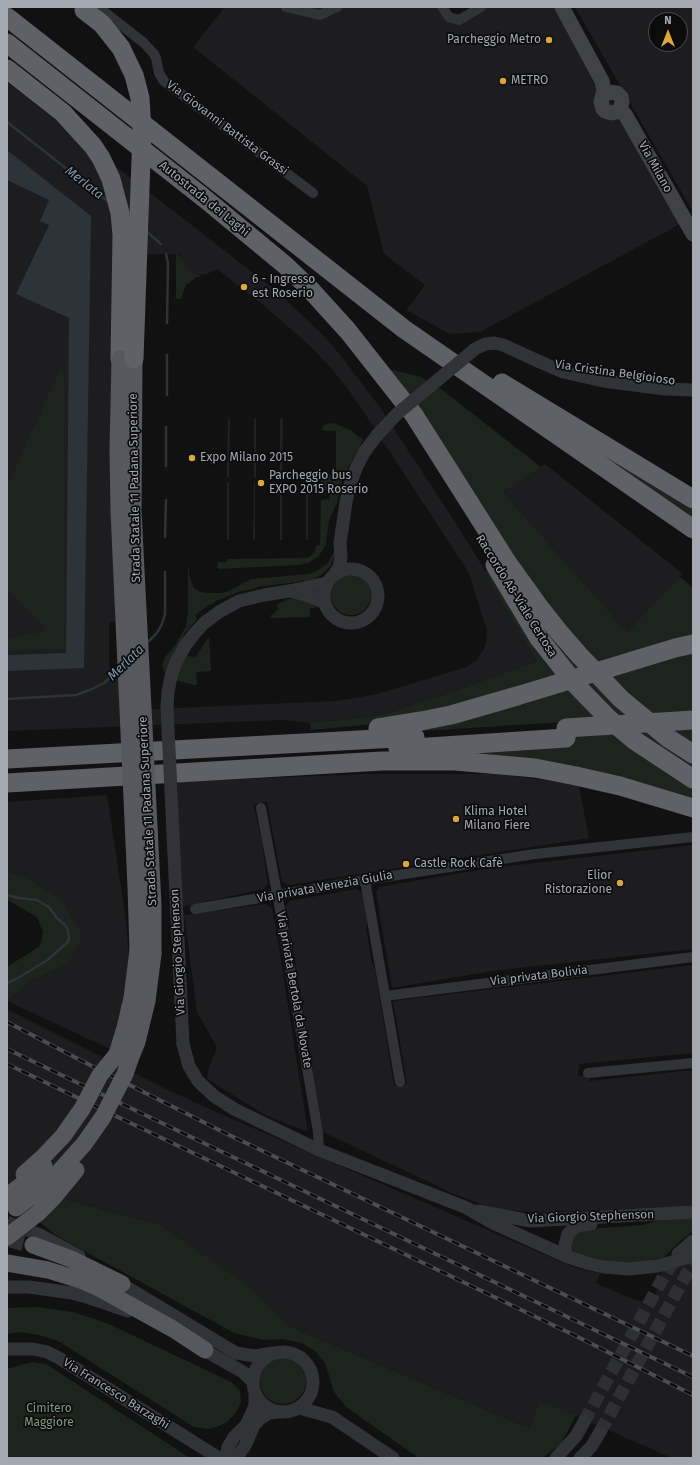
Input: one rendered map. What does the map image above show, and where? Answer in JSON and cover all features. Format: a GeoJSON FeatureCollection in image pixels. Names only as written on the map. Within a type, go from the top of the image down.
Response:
{"type":"FeatureCollection","features":[{"type":"Feature","properties":{"kind":"highway"},"geometry":{"type":"LineString","coordinates":[[88,8],[121,48],[134,75],[140,98],[142,131],[127,359]]}},
{"type":"Feature","properties":{"kind":"highway","name":"Autostrada dei Laghi"},"geometry":{"type":"LineString","coordinates":[[7,17],[342,281]]}},
{"type":"Feature","properties":{"kind":"highway","name":"Autostrada dei Laghi"},"geometry":{"type":"LineString","coordinates":[[7,43],[204,198],[285,265],[329,309],[381,375]]}},
{"type":"Feature","properties":{"kind":"highway"},"geometry":{"type":"LineString","coordinates":[[7,69],[63,113],[93,146],[107,169],[120,213],[127,359]]}},
{"type":"Feature","properties":{"kind":"highway"},"geometry":{"type":"LineString","coordinates":[[342,281],[390,308],[449,351],[693,499]]}},
{"type":"Feature","properties":{"kind":"highway"},"geometry":{"type":"LineString","coordinates":[[342,281],[438,354],[693,530]]}},
{"type":"Feature","properties":{"kind":"highway","name":"Strada Statale 11 Padana Superiore"},"geometry":{"type":"LineString","coordinates":[[10,1206],[26,1182],[44,1167],[74,1134],[124,1056],[137,1042],[147,1001],[152,966],[154,934],[127,359]]}},
{"type":"Feature","properties":{"kind":"highway"},"geometry":{"type":"LineString","coordinates":[[381,375],[414,415],[507,562],[540,608],[580,656],[622,699],[668,738],[693,754]]}},
{"type":"Feature","properties":{"kind":"highway","name":"Raccordo A8-Viale Certosa"},"geometry":{"type":"LineString","coordinates":[[381,375],[406,421],[471,524],[538,637],[565,672],[609,719],[634,740],[693,779]]}},
{"type":"Feature","properties":{"kind":"highway"},"geometry":{"type":"LineString","coordinates":[[114,753],[394,726],[451,715],[675,648],[693,644]]}},
{"type":"Feature","properties":{"kind":"highway"},"geometry":{"type":"LineString","coordinates":[[7,774],[566,733],[693,720]]}},
{"type":"Feature","properties":{"kind":"highway"},"geometry":{"type":"LineString","coordinates":[[7,759],[566,733],[693,730]]}},
{"type":"Feature","properties":{"kind":"highway"},"geometry":{"type":"LineString","coordinates":[[7,783],[382,761],[455,761],[535,768],[576,776],[620,786],[693,808]]}},
{"type":"Feature","properties":{"kind":"highway"},"geometry":{"type":"LineString","coordinates":[[7,1186],[34,1166],[63,1136],[82,1109],[100,1075],[124,1056]]}},
{"type":"Feature","properties":{"kind":"highway"},"geometry":{"type":"LineString","coordinates":[[7,1237],[38,1213],[53,1198],[76,1170],[108,1121],[124,1090],[124,1056]]}},
{"type":"Feature","properties":{"kind":"highway"},"geometry":{"type":"LineString","coordinates":[[36,1239],[71,1259],[122,1284]]}},
{"type":"Feature","properties":{"kind":"highway"},"geometry":{"type":"LineString","coordinates":[[7,1263],[48,1270],[83,1281],[99,1288],[160,1321],[205,1350]]}},
{"type":"Feature","properties":{"kind":"main road"},"geometry":{"type":"LineString","coordinates":[[562,7],[602,80],[604,90],[609,94],[614,84],[571,7]]}},
{"type":"Feature","properties":{"kind":"main road","name":"Via Milano"},"geometry":{"type":"LineString","coordinates":[[609,94],[601,102],[601,106],[605,111],[614,113],[620,109],[626,116],[690,230]]}},
{"type":"Feature","properties":{"kind":"street"},"geometry":{"type":"LineString","coordinates":[[286,7],[320,15],[337,7]]}},
{"type":"Feature","properties":{"kind":"street"},"geometry":{"type":"LineString","coordinates":[[442,7],[449,17],[459,20],[481,7]]}},
{"type":"Feature","properties":{"kind":"street","name":"Via Giovanni Battista Grassi"},"geometry":{"type":"LineString","coordinates":[[88,8],[144,43],[154,54],[159,73],[164,80],[313,194]]}},
{"type":"Feature","properties":{"kind":"street","name":"Via Cristina Belgioioso"},"geometry":{"type":"LineString","coordinates":[[331,579],[339,566],[341,558],[340,543],[350,485],[357,466],[365,451],[378,434],[398,413],[475,349],[486,344],[494,343],[503,345],[563,372],[603,381],[665,389],[693,390]]}},
{"type":"Feature","properties":{"kind":"street","name":"Via Cristina Belgioioso"},"geometry":{"type":"LineString","coordinates":[[538,361],[564,368],[656,380],[693,381]]}},
{"type":"Feature","properties":{"kind":"street","name":"Via Cristina Belgioioso"},"geometry":{"type":"LineString","coordinates":[[342,530],[354,569]]}},
{"type":"Feature","properties":{"kind":"street"},"geometry":{"type":"LineString","coordinates":[[354,569],[367,574],[375,585],[378,599],[370,614],[358,622],[352,623],[344,622],[332,615],[325,604],[324,593],[331,579],[343,570],[354,569]]}},
{"type":"Feature","properties":{"kind":"street","name":"Via Giorgio Stephenson"},"geometry":{"type":"LineString","coordinates":[[331,579],[290,591],[264,595],[239,602],[219,612],[204,623],[194,634],[176,662],[171,676],[167,707],[183,1044],[185,1054],[194,1074],[202,1086],[234,1109],[320,1150],[467,1208],[493,1223],[568,1257],[604,1267],[629,1269],[664,1264],[693,1256]]}},
{"type":"Feature","properties":{"kind":"street","name":"Via Giorgio Stephenson"},"geometry":{"type":"LineString","coordinates":[[290,591],[309,596],[325,604]]}},
{"type":"Feature","properties":{"kind":"street","name":"Via privata Bertola da Novate"},"geometry":{"type":"LineString","coordinates":[[261,808],[278,896],[320,1150]]}},
{"type":"Feature","properties":{"kind":"street","name":"Via privata Venezia Giulia"},"geometry":{"type":"LineString","coordinates":[[195,909],[365,880],[535,854],[693,837]]}},
{"type":"Feature","properties":{"kind":"street"},"geometry":{"type":"LineString","coordinates":[[365,880],[400,1082]]}},
{"type":"Feature","properties":{"kind":"street","name":"Via privata Bolivia"},"geometry":{"type":"LineString","coordinates":[[385,996],[693,957]]}},
{"type":"Feature","properties":{"kind":"street"},"geometry":{"type":"LineString","coordinates":[[588,1074],[693,1063]]}},
{"type":"Feature","properties":{"kind":"street","name":"Via Giorgio Stephenson"},"geometry":{"type":"LineString","coordinates":[[467,1208],[531,1221],[693,1212]]}},
{"type":"Feature","properties":{"kind":"street"},"geometry":{"type":"LineString","coordinates":[[568,1257],[565,1251],[565,1245],[568,1234],[573,1229],[581,1225],[633,1221],[656,1214]]}},
{"type":"Feature","properties":{"kind":"street"},"geometry":{"type":"LineString","coordinates":[[678,1254],[693,1242]]}},
{"type":"Feature","properties":{"kind":"street"},"geometry":{"type":"LineString","coordinates":[[122,1284],[236,1353],[255,1356],[288,1352],[297,1354],[306,1360],[314,1379],[313,1389],[308,1400],[299,1408],[289,1412],[269,1413],[261,1418],[254,1425],[246,1444],[240,1453],[233,1458]]}},
{"type":"Feature","properties":{"kind":"street"},"geometry":{"type":"LineString","coordinates":[[7,1287],[51,1290],[90,1298],[145,1319],[205,1350],[243,1372],[254,1387],[260,1402],[268,1409],[278,1412]]}},
{"type":"Feature","properties":{"kind":"street","name":"Via Francesco Barzaghi"},"geometry":{"type":"LineString","coordinates":[[7,1348],[33,1349],[47,1352],[59,1358],[218,1458]]}},
{"type":"Feature","properties":{"kind":"street"},"geometry":{"type":"LineString","coordinates":[[198,1445],[214,1446],[234,1436],[246,1425],[255,1405],[254,1372],[260,1362],[273,1353]]}},
{"type":"Feature","properties":{"kind":"street"},"geometry":{"type":"LineString","coordinates":[[313,1389],[318,1400],[332,1417],[393,1458]]}},
{"type":"Feature","properties":{"kind":"street"},"geometry":{"type":"LineString","coordinates":[[299,1408],[332,1417]]}},
{"type":"Feature","properties":{"kind":"street"},"geometry":{"type":"LineString","coordinates":[[556,1458],[576,1436],[584,1422]]}},
{"type":"Feature","properties":{"kind":"street"},"geometry":{"type":"LineString","coordinates":[[580,1458],[591,1447],[600,1432]]}},
{"type":"Feature","properties":{"kind":"street"},"geometry":{"type":"LineString","coordinates":[[226,1458],[228,1447],[234,1436]]}},
{"type":"Feature","properties":{"kind":"street"},"geometry":{"type":"LineString","coordinates":[[245,1458],[246,1444]]}},
{"type":"Feature","properties":{"kind":"shaded area"},"geometry":{"type":"Polygon","coordinates":[[[225,7],[444,7],[451,19],[484,7],[560,7],[602,89],[623,119],[684,222],[480,332],[450,334],[406,310],[425,285],[384,254],[367,186],[193,47],[225,7]]]}},
{"type":"Feature","properties":{"kind":"shaded area"},"geometry":{"type":"Polygon","coordinates":[[[575,7],[693,7],[693,212],[575,7]]]}},
{"type":"Feature","properties":{"kind":"shaded area"},"geometry":{"type":"Polygon","coordinates":[[[7,82],[274,289],[322,334],[341,356],[379,406],[457,525],[537,661],[438,697],[392,712],[374,716],[310,723],[282,720],[7,731],[7,82]],[[133,254],[115,621],[109,623],[109,666],[121,678],[133,710],[335,701],[356,698],[377,694],[467,667],[477,660],[484,649],[487,631],[469,573],[348,389],[310,346],[262,304],[217,269],[207,274],[196,275],[187,270],[182,257],[179,254],[133,254]]]}},
{"type":"Feature","properties":{"kind":"shaded area"},"geometry":{"type":"Polygon","coordinates":[[[7,150],[91,216],[84,668],[7,671],[7,655],[66,653],[69,318],[16,294],[49,225],[40,221],[49,200],[7,180],[7,150]]]}},
{"type":"Feature","properties":{"kind":"shaded area"},"geometry":{"type":"Polygon","coordinates":[[[545,464],[683,574],[627,632],[503,492],[545,464]]]}},
{"type":"Feature","properties":{"kind":"shaded area"},"geometry":{"type":"Polygon","coordinates":[[[362,774],[496,774],[579,786],[589,838],[289,885],[282,882],[267,802],[253,804],[261,838],[268,884],[264,889],[181,907],[177,838],[178,782],[362,774]]]}},
{"type":"Feature","properties":{"kind":"shaded area"},"geometry":{"type":"Polygon","coordinates":[[[107,795],[126,920],[130,971],[112,1050],[7,1001],[31,981],[67,965],[25,877],[7,871],[7,802],[107,795]]]}},
{"type":"Feature","properties":{"kind":"shaded area"},"geometry":{"type":"Polygon","coordinates":[[[693,845],[693,949],[499,970],[392,988],[376,892],[379,887],[491,868],[693,845]]]}},
{"type":"Feature","properties":{"kind":"shaded area"},"geometry":{"type":"Polygon","coordinates":[[[356,889],[364,894],[368,918],[366,928],[371,958],[375,970],[394,1086],[407,1084],[393,1001],[693,965],[693,1053],[579,1064],[578,1076],[589,1076],[589,1081],[693,1070],[693,1206],[538,1213],[490,1208],[452,1193],[323,1132],[286,907],[289,901],[356,889]]]}},
{"type":"Feature","properties":{"kind":"shaded area"},"geometry":{"type":"Polygon","coordinates":[[[265,904],[272,908],[308,1132],[267,1116],[207,1078],[209,1067],[217,1048],[197,1012],[184,915],[265,904]]]}},
{"type":"Feature","properties":{"kind":"shaded area"},"geometry":{"type":"Polygon","coordinates":[[[7,1009],[168,1090],[221,1114],[568,1265],[586,1271],[600,1273],[596,1283],[625,1296],[653,1305],[662,1271],[693,1262],[693,1458],[672,1458],[542,1401],[529,1428],[291,1327],[251,1287],[158,1224],[7,1183],[7,1009]]]}},
{"type":"Feature","properties":{"kind":"green space"},"geometry":{"type":"Polygon","coordinates":[[[176,254],[182,257],[188,270],[196,275],[202,275],[186,285],[181,299],[176,299],[176,254]]]}},
{"type":"Feature","properties":{"kind":"green space"},"geometry":{"type":"Polygon","coordinates":[[[60,370],[64,370],[65,649],[7,651],[7,638],[45,631],[45,627],[7,588],[7,487],[60,370]]]}},
{"type":"Feature","properties":{"kind":"green space"},"geometry":{"type":"Polygon","coordinates":[[[393,370],[421,377],[445,392],[541,467],[503,492],[627,632],[680,577],[693,588],[693,748],[648,716],[560,626],[390,371],[393,370]]]}},
{"type":"Feature","properties":{"kind":"green space"},"geometry":{"type":"Polygon","coordinates":[[[525,402],[693,504],[693,521],[525,402]]]}},
{"type":"Feature","properties":{"kind":"green space"},"geometry":{"type":"Polygon","coordinates":[[[228,419],[230,419],[229,477],[227,477],[228,419]]]}},
{"type":"Feature","properties":{"kind":"green space"},"geometry":{"type":"Polygon","coordinates":[[[254,419],[256,419],[256,477],[254,477],[254,419]]]}},
{"type":"Feature","properties":{"kind":"green space"},"geometry":{"type":"Polygon","coordinates":[[[280,419],[283,419],[282,477],[280,477],[280,419]]]}},
{"type":"Feature","properties":{"kind":"green space"},"geometry":{"type":"Polygon","coordinates":[[[334,423],[352,431],[363,440],[341,484],[337,503],[329,520],[326,544],[319,556],[308,563],[297,565],[219,569],[217,567],[218,562],[227,562],[227,559],[304,558],[313,554],[317,545],[320,545],[321,500],[330,499],[329,490],[321,490],[321,475],[336,475],[336,431],[322,430],[324,425],[334,423]]]}},
{"type":"Feature","properties":{"kind":"green space"},"geometry":{"type":"Polygon","coordinates":[[[227,482],[229,482],[229,540],[227,540],[227,482]]]}},
{"type":"Feature","properties":{"kind":"green space"},"geometry":{"type":"Polygon","coordinates":[[[254,482],[255,540],[253,540],[254,482]]]}},
{"type":"Feature","properties":{"kind":"green space"},"geometry":{"type":"Polygon","coordinates":[[[280,482],[282,482],[282,540],[280,540],[280,482]]]}},
{"type":"Feature","properties":{"kind":"green space"},"geometry":{"type":"Polygon","coordinates":[[[306,483],[308,483],[308,540],[306,540],[306,483]]]}},
{"type":"Feature","properties":{"kind":"green space"},"geometry":{"type":"Polygon","coordinates":[[[335,550],[336,556],[334,557],[330,567],[321,575],[312,580],[257,587],[238,592],[216,601],[199,612],[196,615],[197,619],[185,633],[181,642],[184,654],[192,657],[196,656],[209,637],[211,671],[196,672],[197,685],[175,680],[165,673],[162,666],[163,662],[176,644],[186,626],[188,613],[188,563],[190,579],[194,588],[201,592],[223,593],[251,579],[310,574],[327,564],[335,550]]]}},
{"type":"Feature","properties":{"kind":"green space"},"geometry":{"type":"Polygon","coordinates":[[[489,570],[539,652],[693,788],[693,803],[433,756],[567,744],[565,722],[375,734],[386,723],[311,730],[310,723],[374,716],[392,712],[537,661],[494,590],[486,572],[489,570]]]}},
{"type":"Feature","properties":{"kind":"green space"},"geometry":{"type":"Polygon","coordinates":[[[347,575],[355,575],[362,578],[368,584],[371,595],[368,606],[362,612],[355,615],[347,615],[340,612],[334,606],[331,599],[331,591],[334,584],[340,578],[347,575]]]}},
{"type":"Feature","properties":{"kind":"green space"},"geometry":{"type":"Polygon","coordinates":[[[288,599],[310,603],[317,608],[310,608],[310,617],[272,618],[270,616],[279,609],[276,605],[288,599]]]}},
{"type":"Feature","properties":{"kind":"green space"},"geometry":{"type":"Polygon","coordinates":[[[526,601],[693,763],[693,773],[653,748],[571,670],[526,601]]]}},
{"type":"Feature","properties":{"kind":"green space"},"geometry":{"type":"Polygon","coordinates":[[[7,871],[25,877],[63,901],[82,936],[67,965],[31,981],[7,1001],[7,967],[40,946],[43,932],[37,917],[7,900],[7,871]]]}},
{"type":"Feature","properties":{"kind":"green space"},"geometry":{"type":"Polygon","coordinates":[[[61,1198],[158,1224],[251,1287],[291,1327],[529,1428],[541,1401],[576,1415],[560,1445],[542,1458],[419,1458],[346,1407],[334,1392],[325,1363],[315,1351],[302,1343],[283,1339],[264,1340],[234,1333],[57,1236],[38,1221],[61,1198]]]}},
{"type":"Feature","properties":{"kind":"green space"},"geometry":{"type":"Polygon","coordinates":[[[693,1218],[693,1231],[663,1258],[636,1263],[607,1262],[575,1253],[571,1249],[572,1239],[575,1235],[587,1229],[643,1225],[661,1220],[693,1218]]]}},
{"type":"Feature","properties":{"kind":"green space"},"geometry":{"type":"Polygon","coordinates":[[[36,1307],[73,1312],[109,1324],[231,1382],[240,1391],[241,1402],[237,1411],[227,1422],[217,1427],[208,1429],[194,1427],[58,1341],[39,1335],[20,1332],[7,1334],[7,1308],[36,1307]]]}},
{"type":"Feature","properties":{"kind":"green space"},"geometry":{"type":"Polygon","coordinates":[[[278,1358],[288,1358],[296,1362],[302,1368],[306,1376],[306,1386],[302,1394],[296,1400],[288,1404],[278,1404],[270,1400],[264,1394],[260,1386],[260,1376],[264,1368],[270,1362],[278,1358]]]}},
{"type":"Feature","properties":{"kind":"green space","name":"Cimitero Maggiore"},"geometry":{"type":"Polygon","coordinates":[[[32,1362],[46,1364],[190,1458],[7,1458],[7,1369],[32,1362]]]}},
{"type":"Feature","properties":{"kind":"waterway","name":"Merlata"},"geometry":{"type":"LineString","coordinates":[[7,122],[109,202]]}},
{"type":"Feature","properties":{"kind":"waterway","name":"Merlata"},"geometry":{"type":"LineString","coordinates":[[146,231],[161,244]]}},
{"type":"Feature","properties":{"kind":"waterway","name":"Merlata"},"geometry":{"type":"LineString","coordinates":[[166,254],[168,263],[167,323]]}},
{"type":"Feature","properties":{"kind":"waterway","name":"Merlata"},"geometry":{"type":"LineString","coordinates":[[167,355],[167,395]]}},
{"type":"Feature","properties":{"kind":"waterway","name":"Merlata"},"geometry":{"type":"LineString","coordinates":[[166,427],[166,466]]}},
{"type":"Feature","properties":{"kind":"waterway","name":"Merlata"},"geometry":{"type":"LineString","coordinates":[[165,537],[166,500]]}},
{"type":"Feature","properties":{"kind":"waterway","name":"Merlata"},"geometry":{"type":"LineString","coordinates":[[147,643],[157,633],[165,614],[165,572]]}},
{"type":"Feature","properties":{"kind":"waterway","name":"Merlata"},"geometry":{"type":"LineString","coordinates":[[7,699],[76,695],[104,683],[120,669]]}},
{"type":"Feature","properties":{"kind":"waterway","name":"Merlata"},"geometry":{"type":"LineString","coordinates":[[7,895],[37,900],[49,907],[57,918],[65,925],[68,931],[69,939],[67,943],[46,961],[7,983]]}},
{"type":"Feature","properties":{"kind":"tunnel"},"geometry":{"type":"LineString","coordinates":[[7,1222],[38,1234]]}},
{"type":"Feature","properties":{"kind":"tunnel"},"geometry":{"type":"LineString","coordinates":[[7,1238],[33,1245]]}},
{"type":"Feature","properties":{"kind":"tunnel"},"geometry":{"type":"LineString","coordinates":[[584,1422],[664,1276],[677,1256]]}},
{"type":"Feature","properties":{"kind":"tunnel"},"geometry":{"type":"LineString","coordinates":[[600,1432],[686,1275],[693,1265]]}},
{"type":"Feature","properties":{"kind":"railway"},"geometry":{"type":"LineString","coordinates":[[7,1022],[225,1133],[693,1356]]}},
{"type":"Feature","properties":{"kind":"railway"},"geometry":{"type":"LineString","coordinates":[[7,1049],[693,1377]]}},
{"type":"Feature","properties":{"kind":"railway"},"geometry":{"type":"LineString","coordinates":[[7,1064],[578,1337],[693,1395]]}},
{"type":"Feature","properties":{"kind":"place","name":"Parcheggio Metro"},"geometry":{"type":"Point","coordinates":[549,40]}},
{"type":"Feature","properties":{"kind":"place","name":"METRO"},"geometry":{"type":"Point","coordinates":[503,81]}},
{"type":"Feature","properties":{"kind":"place","name":"6 - Ingresso est Roserio"},"geometry":{"type":"Point","coordinates":[244,287]}},
{"type":"Feature","properties":{"kind":"place","name":"Expo Milano 2015"},"geometry":{"type":"Point","coordinates":[192,458]}},
{"type":"Feature","properties":{"kind":"place","name":"Parcheggio bus EXPO 2015 Roserio"},"geometry":{"type":"Point","coordinates":[261,483]}},
{"type":"Feature","properties":{"kind":"place","name":"Klima Hotel Milano Fiere"},"geometry":{"type":"Point","coordinates":[456,819]}},
{"type":"Feature","properties":{"kind":"place","name":"Castle Rock Cafè"},"geometry":{"type":"Point","coordinates":[406,864]}},
{"type":"Feature","properties":{"kind":"place","name":"Elior Ristorazione"},"geometry":{"type":"Point","coordinates":[620,883]}}]}
